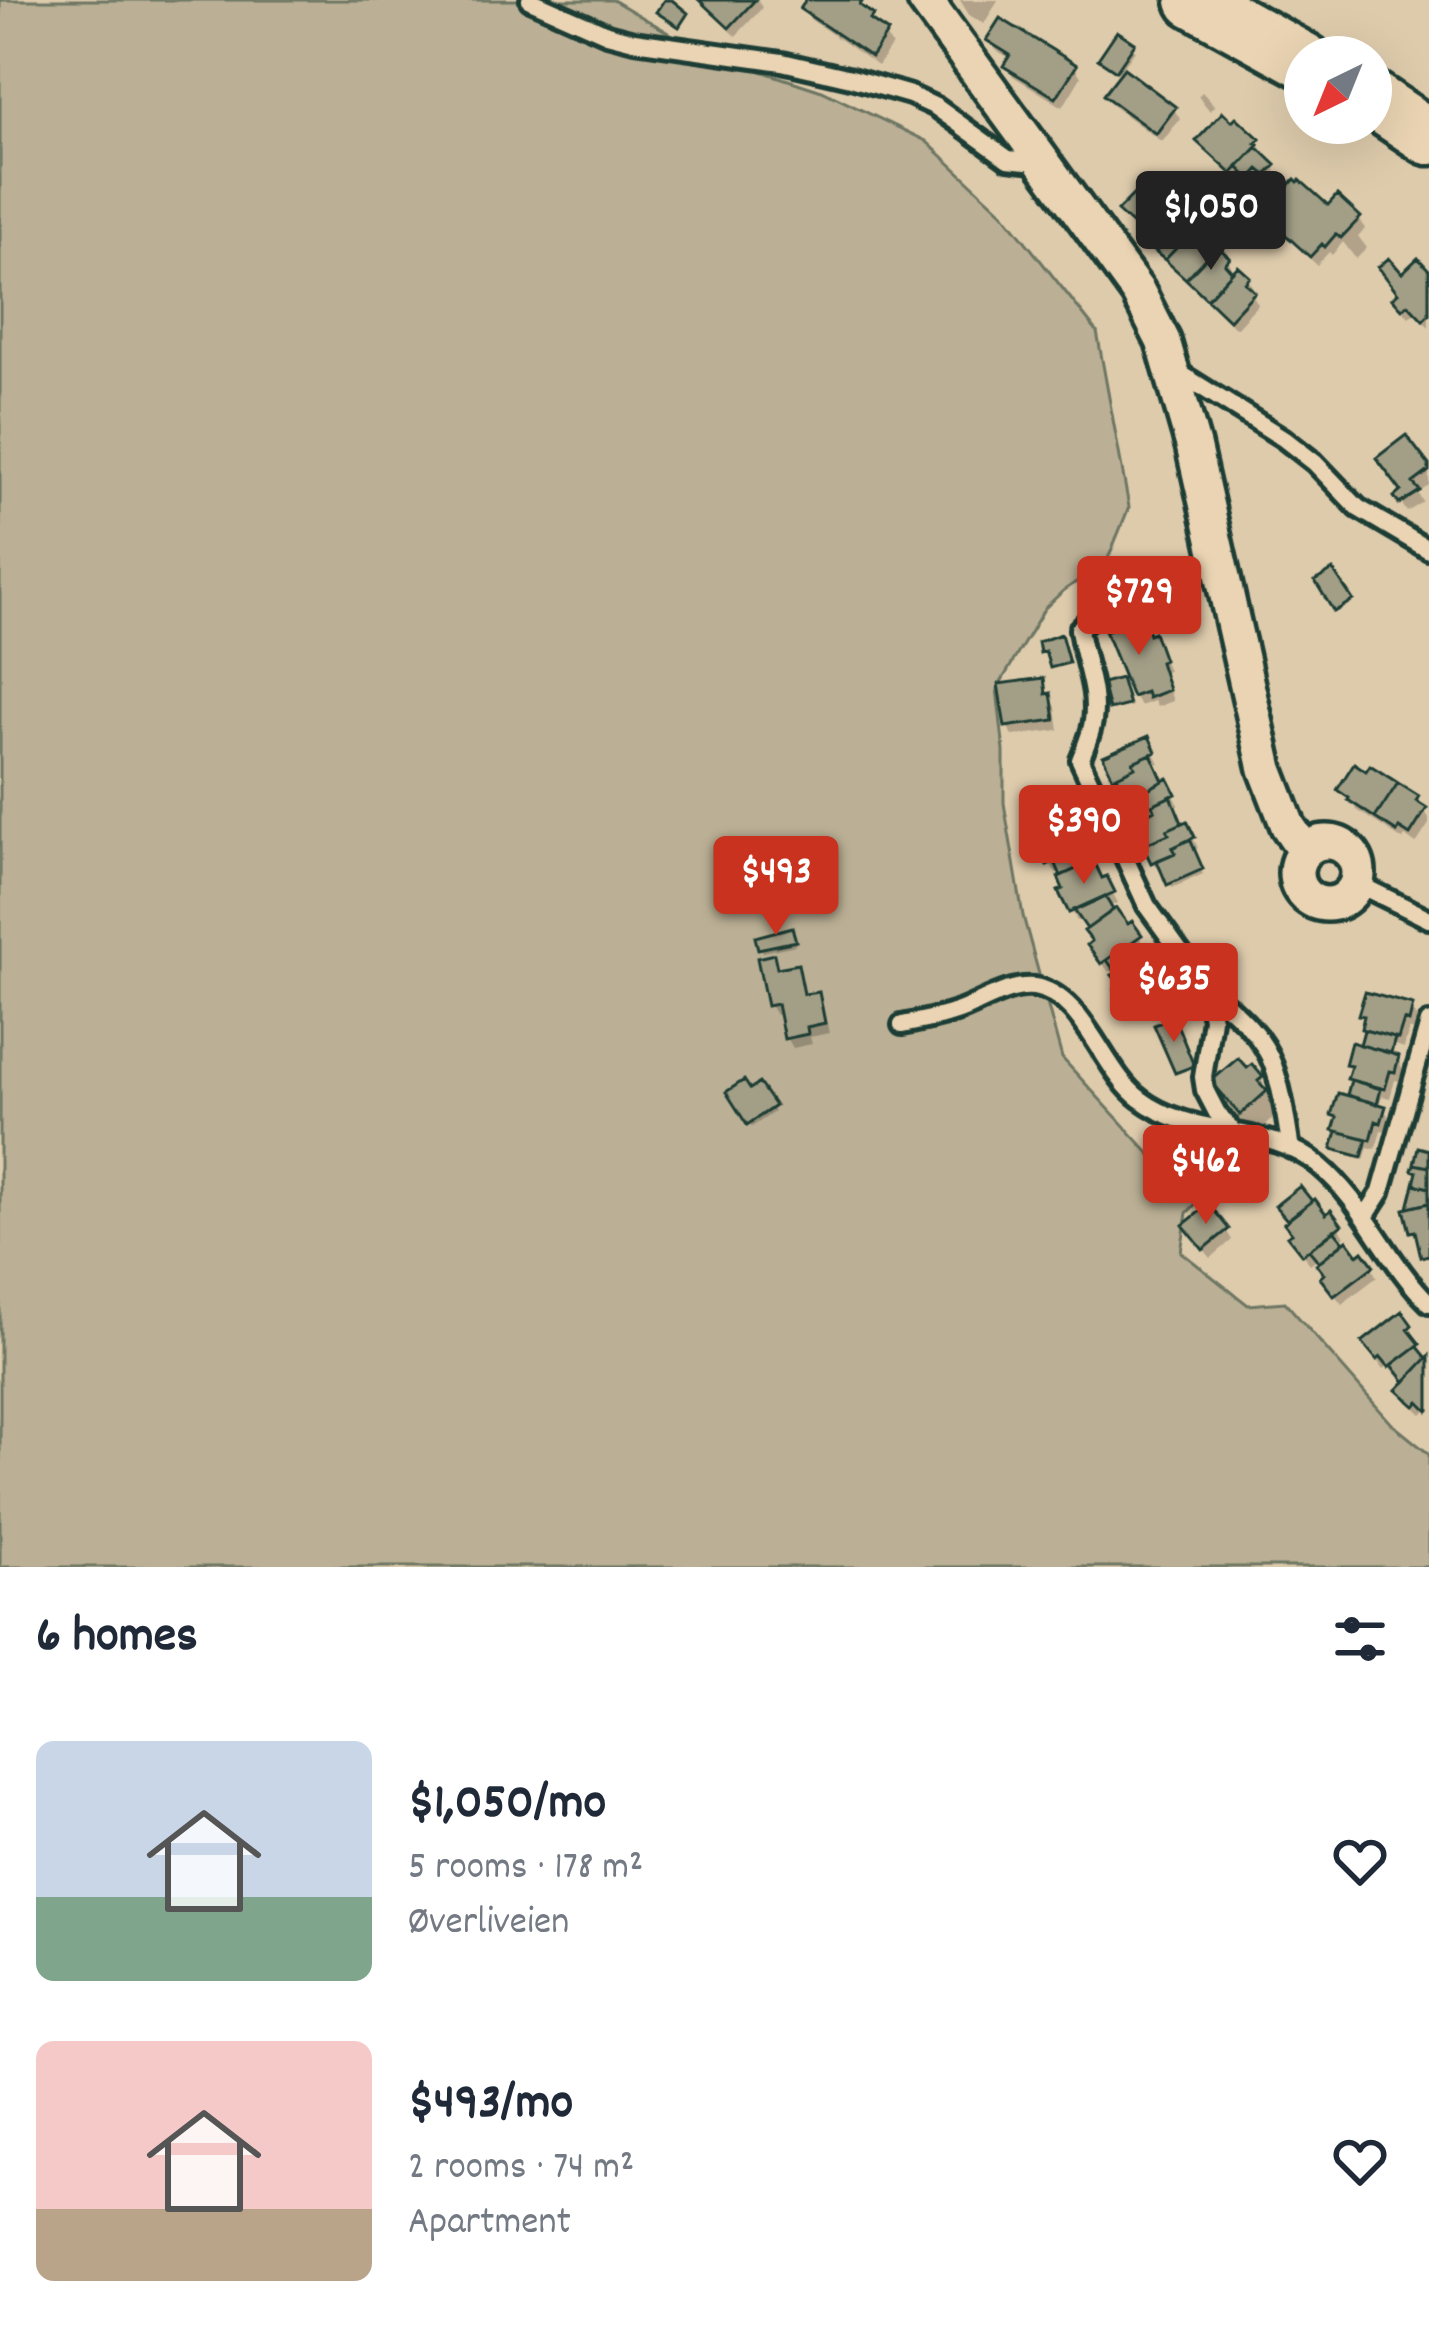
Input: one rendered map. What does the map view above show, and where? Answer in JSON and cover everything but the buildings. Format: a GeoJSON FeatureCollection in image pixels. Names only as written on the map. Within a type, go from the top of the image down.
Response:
{"type":"FeatureCollection","features":[{"type":"Feature","properties":{"kind":"main road"},"geometry":{"type":"LineString","coordinates":[[1194,0],[1284,49]]}},
{"type":"Feature","properties":{"kind":"main road"},"geometry":{"type":"LineString","coordinates":[[1392,112],[1429,137]]}},
{"type":"Feature","properties":{"kind":"street"},"geometry":{"type":"LineString","coordinates":[[925,0],[1138,292],[1163,341],[1193,445],[1266,769],[1288,826],[1305,851]]}},
{"type":"Feature","properties":{"kind":"street"},"geometry":{"type":"LineString","coordinates":[[1325,842],[1346,849],[1355,861],[1356,883],[1348,896],[1334,904],[1310,899],[1300,888],[1296,872],[1305,851],[1325,842]]}},
{"type":"Feature","properties":{"kind":"lane"},"geometry":{"type":"LineString","coordinates":[[530,0],[634,41],[782,62],[871,83],[936,107],[1008,159],[1026,160],[1037,154]]}},
{"type":"Feature","properties":{"kind":"lane"},"geometry":{"type":"LineString","coordinates":[[1172,369],[1283,438],[1358,508],[1429,550]]}},
{"type":"Feature","properties":{"kind":"lane"},"geometry":{"type":"LineString","coordinates":[[1110,598],[1079,629],[1094,709],[1081,760],[1147,906],[1202,983],[1269,1055],[1291,1149]]}},
{"type":"Feature","properties":{"kind":"lane"},"geometry":{"type":"LineString","coordinates":[[1356,883],[1429,920]]}},
{"type":"Feature","properties":{"kind":"lane"},"geometry":{"type":"LineString","coordinates":[[1202,983],[1212,1018],[1205,1090],[1225,1130]]}},
{"type":"Feature","properties":{"kind":"lane"},"geometry":{"type":"LineString","coordinates":[[902,1025],[953,1013],[1010,989],[1034,987],[1053,994],[1073,1011],[1116,1075],[1136,1097],[1162,1114],[1291,1149],[1318,1164],[1349,1196],[1396,1265],[1429,1303]]}},
{"type":"Feature","properties":{"kind":"lane"},"geometry":{"type":"LineString","coordinates":[[1365,1217],[1381,1192],[1429,1023]]}},
{"type":"Feature","properties":{"kind":"shaded area"},"geometry":{"type":"Polygon","coordinates":[[[0,0],[613,0],[700,51],[822,91],[926,141],[1003,213],[1097,332],[1129,507],[1107,561],[1044,609],[997,689],[1004,803],[1023,916],[1062,1058],[1160,1165],[1219,1180],[1187,1213],[1181,1252],[1248,1305],[1285,1302],[1392,1424],[1429,1454],[1429,1567],[0,1567],[0,0]]]}}]}
